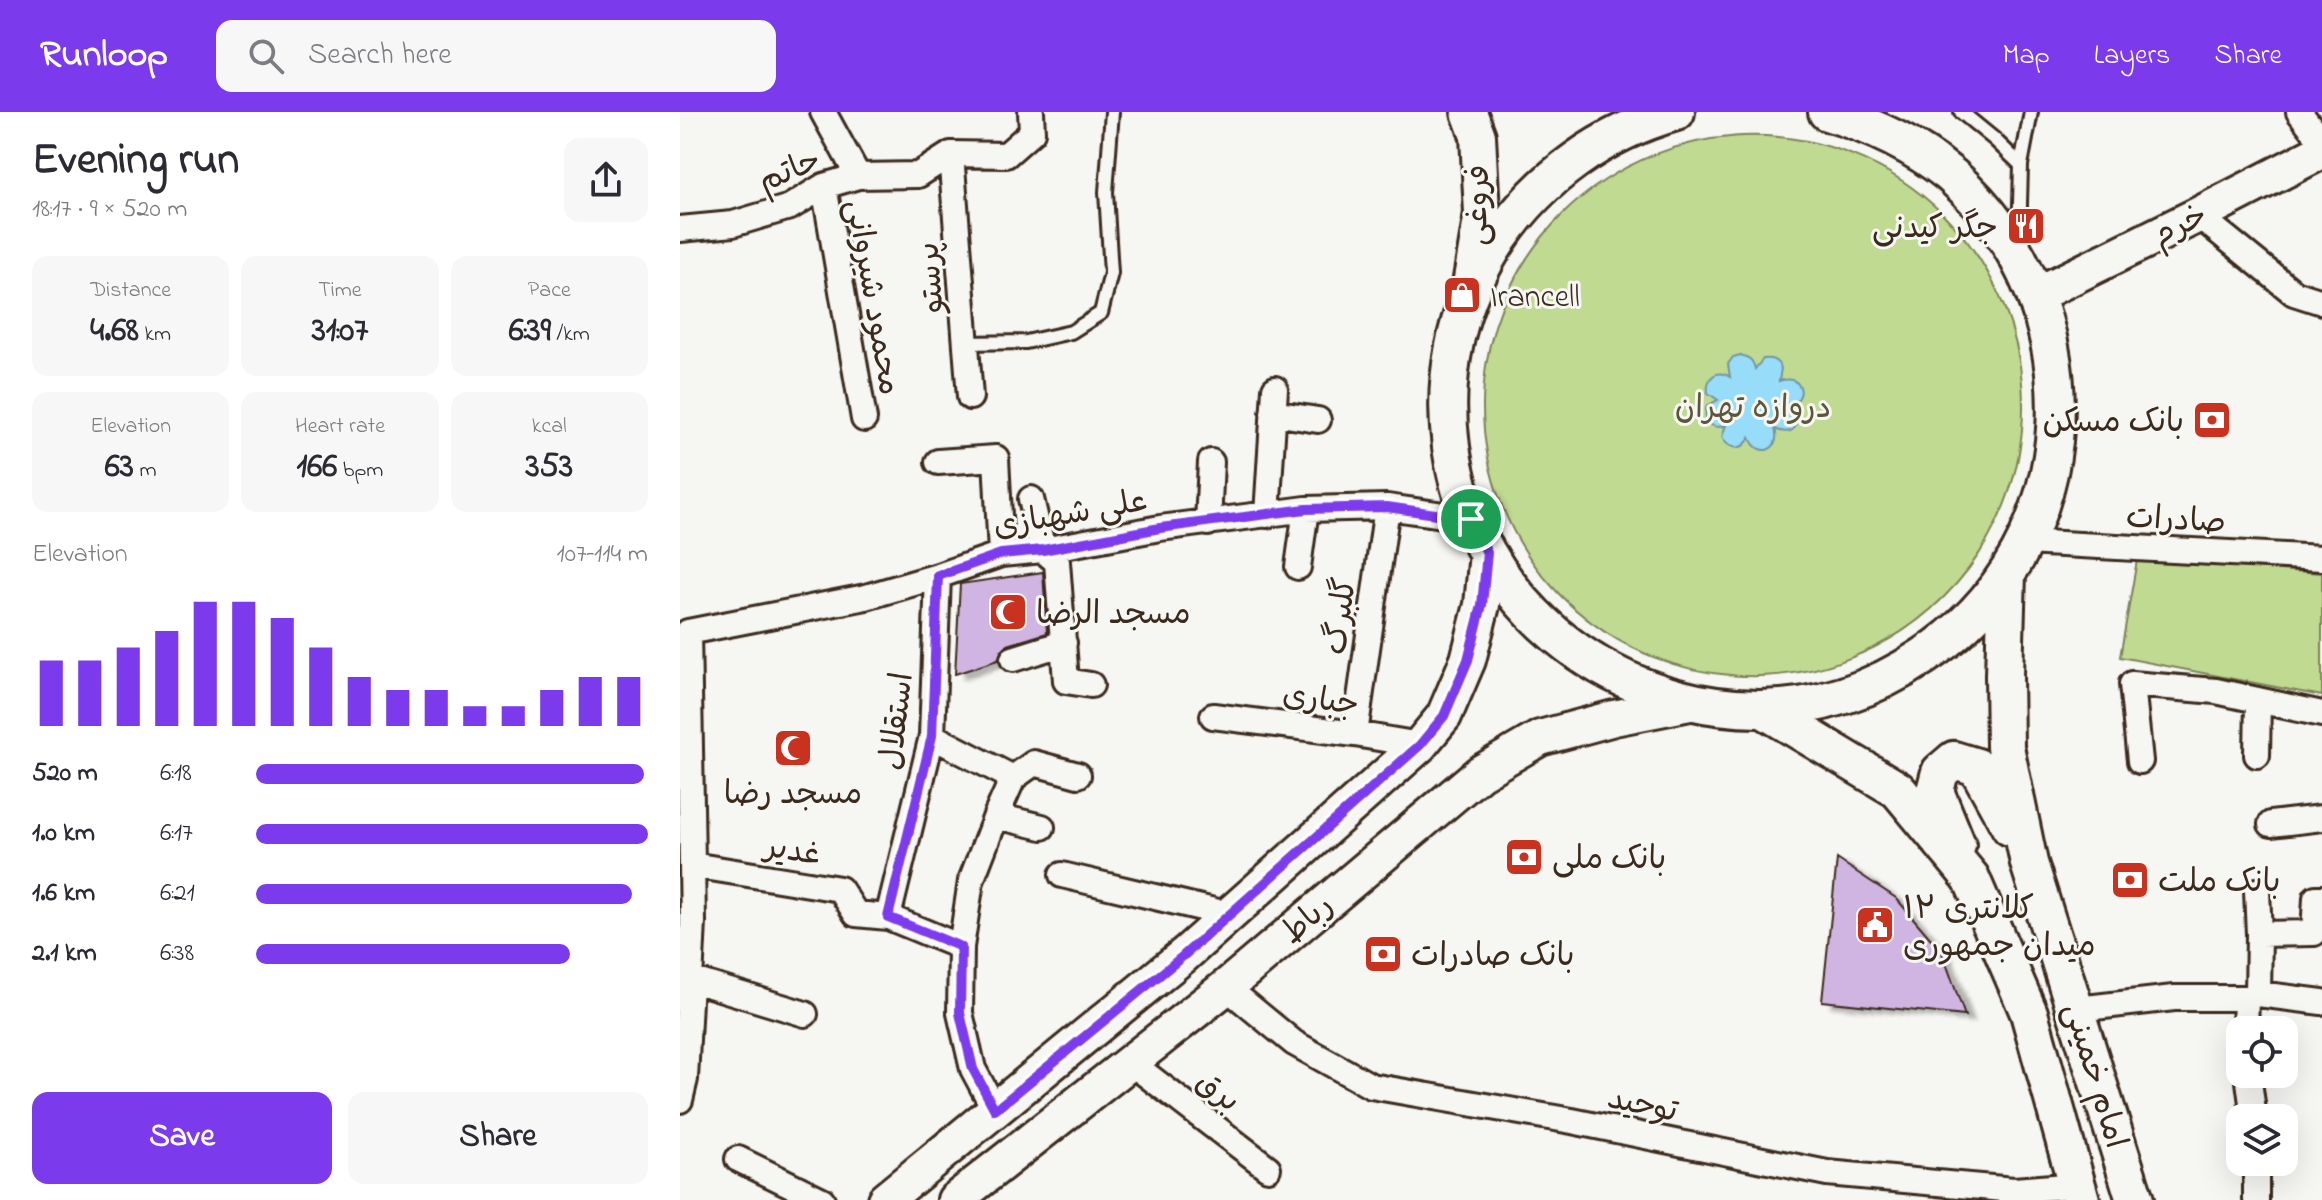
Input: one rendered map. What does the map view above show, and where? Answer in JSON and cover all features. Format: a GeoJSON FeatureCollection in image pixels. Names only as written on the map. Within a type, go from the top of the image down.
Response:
{"type":"FeatureCollection","features":[{"type":"Feature","properties":{"kind":"main road","name":"فروغی"},"geometry":{"type":"LineString","coordinates":[[1467,300],[1482,213],[1478,136],[1469,112]]}},
{"type":"Feature","properties":{"kind":"main road"},"geometry":{"type":"LineString","coordinates":[[1676,112],[1603,141],[1572,161],[1543,185],[1518,212],[1493,247],[1467,300],[1450,372],[1449,410],[1454,459],[1471,519],[1487,553],[1531,613],[1559,639],[1589,661],[1655,693],[1690,703],[1763,709],[1799,706],[1869,687],[1902,671],[1961,628],[1986,602],[2025,542],[2040,508],[2056,437],[2057,401],[2047,329],[2036,295],[2001,231],[1978,202],[1923,154],[1891,136],[1827,112]]}},
{"type":"Feature","properties":{"kind":"main road","name":"خرم"},"geometry":{"type":"LineString","coordinates":[[2036,295],[2322,151]]}},
{"type":"Feature","properties":{"kind":"main road","name":"رباط"},"geometry":{"type":"LineString","coordinates":[[885,1200],[1231,915],[1420,745],[1444,716],[1468,660],[1482,605],[1487,553]]}},
{"type":"Feature","properties":{"kind":"main road","name":"امام خمینی"},"geometry":{"type":"LineString","coordinates":[[2007,573],[2005,747],[2029,863],[2135,1200]]}},
{"type":"Feature","properties":{"kind":"main road","name":"رباط"},"geometry":{"type":"LineString","coordinates":[[955,1200],[1226,987],[1480,773],[1540,738],[1614,718],[1690,703]]}},
{"type":"Feature","properties":{"kind":"main road","name":"امام خمینی"},"geometry":{"type":"LineString","coordinates":[[1763,709],[1898,790],[1971,878],[2029,1013],[2080,1193]]}},
{"type":"Feature","properties":{"kind":"main road"},"geometry":{"type":"LineString","coordinates":[[1971,878],[1935,791],[1940,772],[1954,760],[1977,767],[2029,863]]}},
{"type":"Feature","properties":{"kind":"street"},"geometry":{"type":"LineString","coordinates":[[823,112],[858,176]]}},
{"type":"Feature","properties":{"kind":"street"},"geometry":{"type":"LineString","coordinates":[[951,154],[1006,155],[1032,132],[1031,112]]}},
{"type":"Feature","properties":{"kind":"street"},"geometry":{"type":"LineString","coordinates":[[2299,112],[2322,141]]}},
{"type":"Feature","properties":{"kind":"street","name":"حاتم"},"geometry":{"type":"LineString","coordinates":[[680,229],[733,224],[790,207],[824,186],[858,176],[918,175],[951,154]]}},
{"type":"Feature","properties":{"kind":"street","name":"پرستو"},"geometry":{"type":"LineString","coordinates":[[951,154],[970,397]]}},
{"type":"Feature","properties":{"kind":"street","name":"محمود شیروانی"},"geometry":{"type":"LineString","coordinates":[[824,186],[864,419]]}},
{"type":"Feature","properties":{"kind":"street"},"geometry":{"type":"LineString","coordinates":[[2198,215],[2294,293],[2322,302]]}},
{"type":"Feature","properties":{"kind":"street"},"geometry":{"type":"LineString","coordinates":[[1267,515],[1274,401],[1318,420]]}},
{"type":"Feature","properties":{"kind":"street"},"geometry":{"type":"LineString","coordinates":[[938,462],[996,458],[1001,554]]}},
{"type":"Feature","properties":{"kind":"street"},"geometry":{"type":"LineString","coordinates":[[1208,523],[1211,462]]}},
{"type":"Feature","properties":{"kind":"street"},"geometry":{"type":"LineString","coordinates":[[1031,499],[1043,550],[1057,562],[1066,681],[1091,685]]}},
{"type":"Feature","properties":{"kind":"street","name":"علی شهبازی"},"geometry":{"type":"LineString","coordinates":[[684,631],[866,597],[1001,554],[1043,550],[1160,528],[1306,509],[1387,507],[1471,519]]}},
{"type":"Feature","properties":{"kind":"street","name":"گلبرگ"},"geometry":{"type":"LineString","coordinates":[[1355,734],[1387,507]]}},
{"type":"Feature","properties":{"kind":"street"},"geometry":{"type":"LineString","coordinates":[[1298,567],[1306,509]]}},
{"type":"Feature","properties":{"kind":"street","name":"صادرات"},"geometry":{"type":"LineString","coordinates":[[2025,542],[2322,558]]}},
{"type":"Feature","properties":{"kind":"street","name":"استقلال"},"geometry":{"type":"LineString","coordinates":[[888,917],[932,736],[938,576]]}},
{"type":"Feature","properties":{"kind":"street"},"geometry":{"type":"LineString","coordinates":[[682,1085],[690,979],[686,921],[692,865],[685,761],[684,631]]}},
{"type":"Feature","properties":{"kind":"street"},"geometry":{"type":"LineString","coordinates":[[1013,659],[1064,643]]}},
{"type":"Feature","properties":{"kind":"street"},"geometry":{"type":"LineString","coordinates":[[2140,761],[2132,684],[2216,691],[2322,714]]}},
{"type":"Feature","properties":{"kind":"street"},"geometry":{"type":"LineString","coordinates":[[2257,755],[2258,700]]}},
{"type":"Feature","properties":{"kind":"street","name":"جباری"},"geometry":{"type":"LineString","coordinates":[[1213,716],[1420,745]]}},
{"type":"Feature","properties":{"kind":"street"},"geometry":{"type":"LineString","coordinates":[[932,736],[1013,778]]}},
{"type":"Feature","properties":{"kind":"street"},"geometry":{"type":"LineString","coordinates":[[995,1110],[973,1069],[960,1013],[961,947],[971,881],[1013,778],[1034,763],[1078,775]]}},
{"type":"Feature","properties":{"kind":"street"},"geometry":{"type":"LineString","coordinates":[[996,816],[1042,827]]}},
{"type":"Feature","properties":{"kind":"street"},"geometry":{"type":"LineString","coordinates":[[2271,824],[2322,818]]}},
{"type":"Feature","properties":{"kind":"street","name":"غدیر"},"geometry":{"type":"LineString","coordinates":[[692,865],[840,889],[856,914],[888,917],[961,947]]}},
{"type":"Feature","properties":{"kind":"street"},"geometry":{"type":"LineString","coordinates":[[1062,875],[1231,915]]}},
{"type":"Feature","properties":{"kind":"street"},"geometry":{"type":"LineString","coordinates":[[2248,1016],[2259,934],[2257,891]]}},
{"type":"Feature","properties":{"kind":"street"},"geometry":{"type":"LineString","coordinates":[[2259,934],[2314,933],[2316,898],[2322,898]]}},
{"type":"Feature","properties":{"kind":"street"},"geometry":{"type":"LineString","coordinates":[[690,979],[805,1014]]}},
{"type":"Feature","properties":{"kind":"street","name":"توحید"},"geometry":{"type":"LineString","coordinates":[[1226,987],[1294,1043],[1371,1086],[1572,1121],[1827,1173],[2080,1193]]}},
{"type":"Feature","properties":{"kind":"street"},"geometry":{"type":"LineString","coordinates":[[2077,1009],[2174,998],[2252,996],[2322,1002]]}},
{"type":"Feature","properties":{"kind":"street","name":"برق"},"geometry":{"type":"LineString","coordinates":[[1130,1062],[1268,1168]]}},
{"type":"Feature","properties":{"kind":"street"},"geometry":{"type":"LineString","coordinates":[[738,1159],[822,1200]]}},
{"type":"Feature","properties":{"kind":"street"},"geometry":{"type":"LineString","coordinates":[[2256,1176],[2256,1200]]}},
{"type":"Feature","properties":{"kind":"lane"},"geometry":{"type":"LineString","coordinates":[[966,343],[1026,342],[1071,332],[1101,313],[1111,273],[1106,192],[1112,112]]}},
{"type":"Feature","properties":{"kind":"lane"},"geometry":{"type":"LineString","coordinates":[[1961,112],[2021,165]]}},
{"type":"Feature","properties":{"kind":"lane"},"geometry":{"type":"LineString","coordinates":[[2020,262],[2018,207],[2021,165],[2031,112]]}},
{"type":"Feature","properties":{"kind":"green space","name":"دروازه تهران"},"geometry":{"type":"Polygon","coordinates":[[[1753,136],[1806,141],[1856,157],[1903,182],[1944,215],[1977,256],[2002,303],[2018,353],[2023,406],[2018,459],[2002,509],[1977,556],[1944,597],[1903,630],[1856,655],[1806,671],[1753,676],[1700,671],[1650,655],[1603,630],[1562,597],[1529,556],[1504,509],[1488,459],[1483,406],[1488,353],[1504,303],[1529,256],[1562,215],[1603,182],[1650,157],[1700,141],[1753,136]]]}},
{"type":"Feature","properties":{"kind":"green space"},"geometry":{"type":"Polygon","coordinates":[[[2137,560],[2322,573],[2322,696],[2120,657],[2137,560]]]}},
{"type":"Feature","properties":{"kind":"water"},"geometry":{"type":"Polygon","coordinates":[[[1740,355],[1750,359],[1755,369],[1763,359],[1774,360],[1781,368],[1779,381],[1793,381],[1800,388],[1799,398],[1787,406],[1797,415],[1796,425],[1789,431],[1775,429],[1775,443],[1768,450],[1758,448],[1750,437],[1744,445],[1732,447],[1722,437],[1726,425],[1716,427],[1707,420],[1707,406],[1718,400],[1708,393],[1710,379],[1716,374],[1730,377],[1728,364],[1733,357],[1740,355]]]}},
{"type":"Feature","properties":{"kind":"building","name":"مسجد الرضا"},"geometry":{"type":"Polygon","coordinates":[[[1043,572],[1047,633],[1008,645],[998,660],[955,674],[960,584],[1043,572]]]}},
{"type":"Feature","properties":{"kind":"building","name":"کلانتری ۱۲ میدان جمهوری"},"geometry":{"type":"Polygon","coordinates":[[[1837,859],[1896,898],[1942,952],[1965,1016],[1822,1001],[1837,859]]]}},
{"type":"Feature","properties":{"kind":"place","name":"جگر کیدنی"},"geometry":{"type":"Point","coordinates":[2026,226]}},
{"type":"Feature","properties":{"kind":"place","name":"Irancell"},"geometry":{"type":"Point","coordinates":[1462,295]}},
{"type":"Feature","properties":{"kind":"place","name":"بانک مسکن"},"geometry":{"type":"Point","coordinates":[2212,420]}},
{"type":"Feature","properties":{"kind":"place","name":"مسجد الرضا"},"geometry":{"type":"Point","coordinates":[1008,612]}},
{"type":"Feature","properties":{"kind":"place","name":"مسجد رضا"},"geometry":{"type":"Point","coordinates":[793,748]}},
{"type":"Feature","properties":{"kind":"place","name":"بانک ملی"},"geometry":{"type":"Point","coordinates":[1524,857]}},
{"type":"Feature","properties":{"kind":"place","name":"بانک ملت"},"geometry":{"type":"Point","coordinates":[2130,880]}},
{"type":"Feature","properties":{"kind":"place","name":"کلانتری ۱۲ میدان جمهوری"},"geometry":{"type":"Point","coordinates":[1875,925]}},
{"type":"Feature","properties":{"kind":"place","name":"بانک صادرات"},"geometry":{"type":"Point","coordinates":[1383,954]}},
{"type":"Feature","properties":{"kind":"route"},"geometry":{"type":"LineString","coordinates":[[1387,507],[1471,519],[1487,553],[1482,605],[1468,660],[1444,716],[1420,745],[1231,915],[995,1110],[973,1069],[960,1013],[961,947],[888,917],[932,736],[938,576],[1001,554],[1043,550],[1160,528],[1306,509],[1387,507]]}}]}
